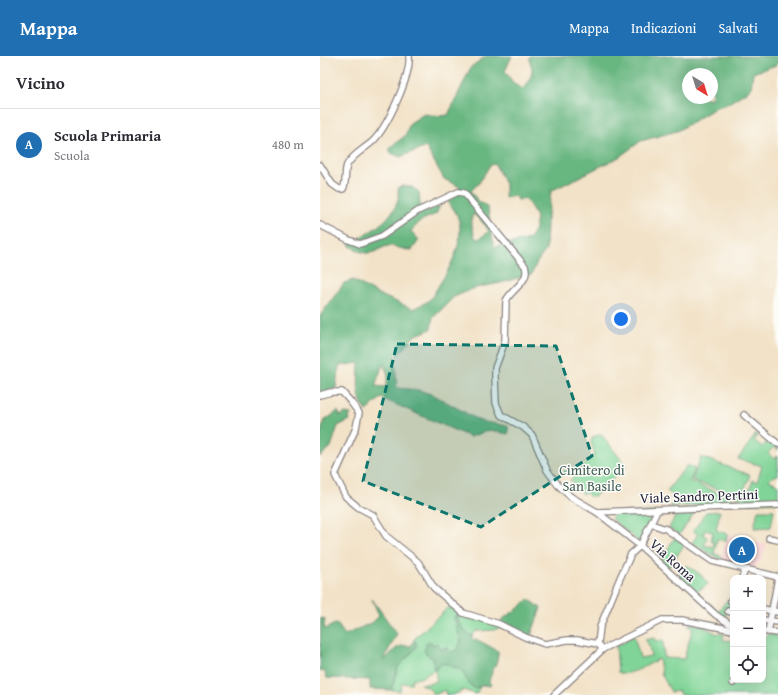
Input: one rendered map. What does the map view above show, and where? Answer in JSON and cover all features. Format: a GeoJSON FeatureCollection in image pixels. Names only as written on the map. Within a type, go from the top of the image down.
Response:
{"type":"FeatureCollection","features":[{"type":"Feature","properties":{"kind":"street"},"geometry":{"type":"LineString","coordinates":[[320,165],[332,184],[339,190],[343,189],[347,165],[358,153],[373,141],[396,101],[405,78],[409,56]]}},
{"type":"Feature","properties":{"kind":"street","name":"Via Roma"},"geometry":{"type":"LineString","coordinates":[[320,225],[360,244],[382,236],[418,211],[458,192],[464,193],[527,270],[525,279],[506,301],[505,341],[495,368],[498,410],[504,418],[523,427],[532,435],[547,470],[558,485],[572,497],[597,512],[640,546],[716,615],[730,624]]}},
{"type":"Feature","properties":{"kind":"street"},"geometry":{"type":"LineString","coordinates":[[320,396],[331,392],[342,392],[359,413],[356,428],[335,475],[346,497],[358,507],[374,515],[386,536],[418,562],[430,582],[449,603],[463,613],[499,624],[541,643],[550,644],[567,640],[598,644],[603,649]]}},
{"type":"Feature","properties":{"kind":"street"},"geometry":{"type":"LineString","coordinates":[[744,415],[778,444]]}},
{"type":"Feature","properties":{"kind":"street","name":"Viale Sandro Pertini"},"geometry":{"type":"LineString","coordinates":[[597,512],[658,511],[778,505]]}},
{"type":"Feature","properties":{"kind":"street"},"geometry":{"type":"LineString","coordinates":[[598,644],[600,627],[620,578],[631,554],[640,546],[658,511]]}},
{"type":"Feature","properties":{"kind":"street"},"geometry":{"type":"LineString","coordinates":[[651,524],[666,529],[712,561],[778,577],[775,611],[766,632],[778,633]]}},
{"type":"Feature","properties":{"kind":"street"},"geometry":{"type":"LineString","coordinates":[[768,538],[778,540]]}},
{"type":"Feature","properties":{"kind":"street"},"geometry":{"type":"LineString","coordinates":[[744,575],[746,570]]}},
{"type":"Feature","properties":{"kind":"street"},"geometry":{"type":"LineString","coordinates":[[554,695],[603,649],[662,620],[682,620],[730,629]]}},
{"type":"Feature","properties":{"kind":"street"},"geometry":{"type":"LineString","coordinates":[[766,620],[778,622]]}},
{"type":"Feature","properties":{"kind":"highlighted area"},"geometry":{"type":"Polygon","coordinates":[[[397,344],[556,346],[592,456],[481,527],[363,481],[397,344]]]}},
{"type":"Feature","properties":{"kind":"shaded area"},"geometry":{"type":"Polygon","coordinates":[[[727,534],[767,545],[760,561],[753,569],[721,561],[727,534]]]}},
{"type":"Feature","properties":{"kind":"green space"},"geometry":{"type":"Polygon","coordinates":[[[486,56],[512,56],[505,71],[514,84],[523,89],[532,73],[529,60],[530,56],[778,56],[778,62],[776,65],[753,73],[751,89],[727,104],[717,107],[677,131],[641,141],[619,157],[551,191],[547,223],[546,250],[537,262],[532,274],[475,288],[454,297],[433,318],[431,329],[414,336],[403,350],[395,356],[397,388],[418,390],[434,395],[480,421],[508,426],[508,434],[490,430],[470,437],[381,398],[366,411],[359,394],[359,363],[339,366],[336,388],[320,394],[320,316],[344,283],[353,280],[378,294],[413,309],[431,298],[456,253],[460,232],[459,221],[455,212],[448,203],[460,187],[444,179],[426,147],[400,157],[391,153],[389,148],[405,136],[410,123],[424,114],[439,116],[448,115],[471,67],[486,56]],[[495,164],[490,165],[479,183],[471,191],[478,201],[488,208],[494,247],[530,239],[536,222],[532,209],[525,199],[518,200],[515,196],[505,198],[505,184],[495,164]],[[473,214],[471,221],[475,238],[479,239],[489,231],[480,219],[473,214]],[[383,364],[375,386],[386,387],[388,374],[383,364]]]}},
{"type":"Feature","properties":{"kind":"green space"},"geometry":{"type":"Polygon","coordinates":[[[399,187],[412,187],[419,192],[420,205],[427,211],[440,206],[436,214],[422,220],[411,231],[419,240],[412,250],[388,246],[375,252],[365,253],[350,246],[349,244],[385,221],[395,208],[398,200],[399,187]]]}},
{"type":"Feature","properties":{"kind":"green space"},"geometry":{"type":"Polygon","coordinates":[[[338,411],[340,416],[345,413],[351,414],[349,417],[350,420],[338,426],[331,447],[320,457],[320,436],[324,421],[338,411]]]}},
{"type":"Feature","properties":{"kind":"green space","name":"Cimitero di San Basile"},"geometry":{"type":"Polygon","coordinates":[[[601,434],[626,466],[594,497],[592,495],[590,497],[585,492],[583,494],[570,480],[595,454],[591,442],[593,437],[601,434]]]}},
{"type":"Feature","properties":{"kind":"green space"},"geometry":{"type":"Polygon","coordinates":[[[756,434],[758,435],[754,440],[762,447],[767,442],[770,444],[772,441],[778,446],[778,450],[774,447],[768,453],[774,459],[778,455],[778,475],[769,480],[778,485],[778,502],[670,507],[676,498],[667,491],[687,465],[695,469],[690,481],[735,500],[741,500],[749,490],[753,480],[757,482],[762,466],[738,459],[756,434]]]}},
{"type":"Feature","properties":{"kind":"green space"},"geometry":{"type":"Polygon","coordinates":[[[701,457],[750,475],[741,498],[692,480],[701,457]]]}},
{"type":"Feature","properties":{"kind":"green space"},"geometry":{"type":"Polygon","coordinates":[[[758,510],[774,510],[771,527],[754,528],[758,510]]]}},
{"type":"Feature","properties":{"kind":"green space"},"geometry":{"type":"Polygon","coordinates":[[[720,511],[716,530],[727,534],[726,541],[717,539],[714,554],[722,556],[721,560],[692,543],[698,534],[693,531],[706,512],[720,511]],[[705,530],[703,535],[707,537],[704,545],[713,547],[714,542],[711,541],[713,532],[705,530]]]}},
{"type":"Feature","properties":{"kind":"green space"},"geometry":{"type":"Polygon","coordinates":[[[654,512],[640,543],[611,518],[615,513],[654,512]]]}},
{"type":"Feature","properties":{"kind":"green space"},"geometry":{"type":"Polygon","coordinates":[[[695,512],[679,535],[669,528],[677,513],[695,512]]]}},
{"type":"Feature","properties":{"kind":"green space"},"geometry":{"type":"Polygon","coordinates":[[[675,537],[685,544],[668,568],[661,560],[675,537]]]}},
{"type":"Feature","properties":{"kind":"green space"},"geometry":{"type":"Polygon","coordinates":[[[687,565],[701,575],[708,584],[695,593],[678,577],[687,565]]]}},
{"type":"Feature","properties":{"kind":"green space"},"geometry":{"type":"Polygon","coordinates":[[[372,599],[397,634],[383,660],[401,646],[411,646],[414,640],[417,644],[415,649],[398,667],[391,690],[370,689],[370,680],[327,678],[324,671],[320,671],[321,618],[325,619],[325,629],[335,624],[338,625],[345,635],[373,622],[379,616],[372,599]]]}},
{"type":"Feature","properties":{"kind":"green space"},"geometry":{"type":"Polygon","coordinates":[[[528,599],[541,608],[530,638],[502,623],[501,620],[520,607],[528,599]]]}},
{"type":"Feature","properties":{"kind":"green space"},"geometry":{"type":"Polygon","coordinates":[[[728,599],[730,599],[730,606],[724,619],[704,602],[707,601],[718,611],[728,599]]]}},
{"type":"Feature","properties":{"kind":"green space"},"geometry":{"type":"Polygon","coordinates":[[[450,606],[501,627],[494,630],[477,631],[472,636],[464,631],[456,616],[454,617],[461,642],[456,650],[450,653],[445,647],[441,650],[438,646],[431,643],[427,645],[425,652],[433,659],[434,669],[437,669],[442,663],[461,669],[469,684],[474,688],[480,687],[476,694],[464,690],[453,695],[446,695],[445,690],[434,695],[429,688],[420,684],[429,684],[437,681],[435,670],[420,678],[412,679],[411,684],[402,683],[400,691],[391,690],[398,667],[415,649],[417,644],[414,640],[416,637],[450,606]]]}},
{"type":"Feature","properties":{"kind":"green space"},"geometry":{"type":"Polygon","coordinates":[[[458,615],[460,625],[472,636],[474,640],[476,639],[498,651],[497,659],[489,682],[491,684],[490,686],[485,685],[474,688],[467,681],[462,670],[449,665],[441,663],[437,669],[434,669],[433,659],[424,651],[427,645],[425,643],[431,642],[433,645],[438,643],[441,650],[447,647],[450,653],[456,650],[461,642],[454,617],[458,615]]]}},
{"type":"Feature","properties":{"kind":"green space"},"geometry":{"type":"Polygon","coordinates":[[[690,623],[705,626],[705,628],[714,633],[724,634],[723,640],[730,641],[730,683],[766,683],[766,637],[767,634],[775,635],[778,640],[778,695],[680,695],[679,691],[671,692],[662,675],[659,659],[633,672],[618,672],[616,646],[625,642],[624,640],[634,636],[640,658],[651,656],[648,643],[645,640],[654,638],[655,641],[663,640],[664,658],[684,659],[693,627],[689,627],[690,623]]]}},
{"type":"Feature","properties":{"kind":"place","name":"Scuola Primaria"},"geometry":{"type":"Point","coordinates":[742,550]}}]}
